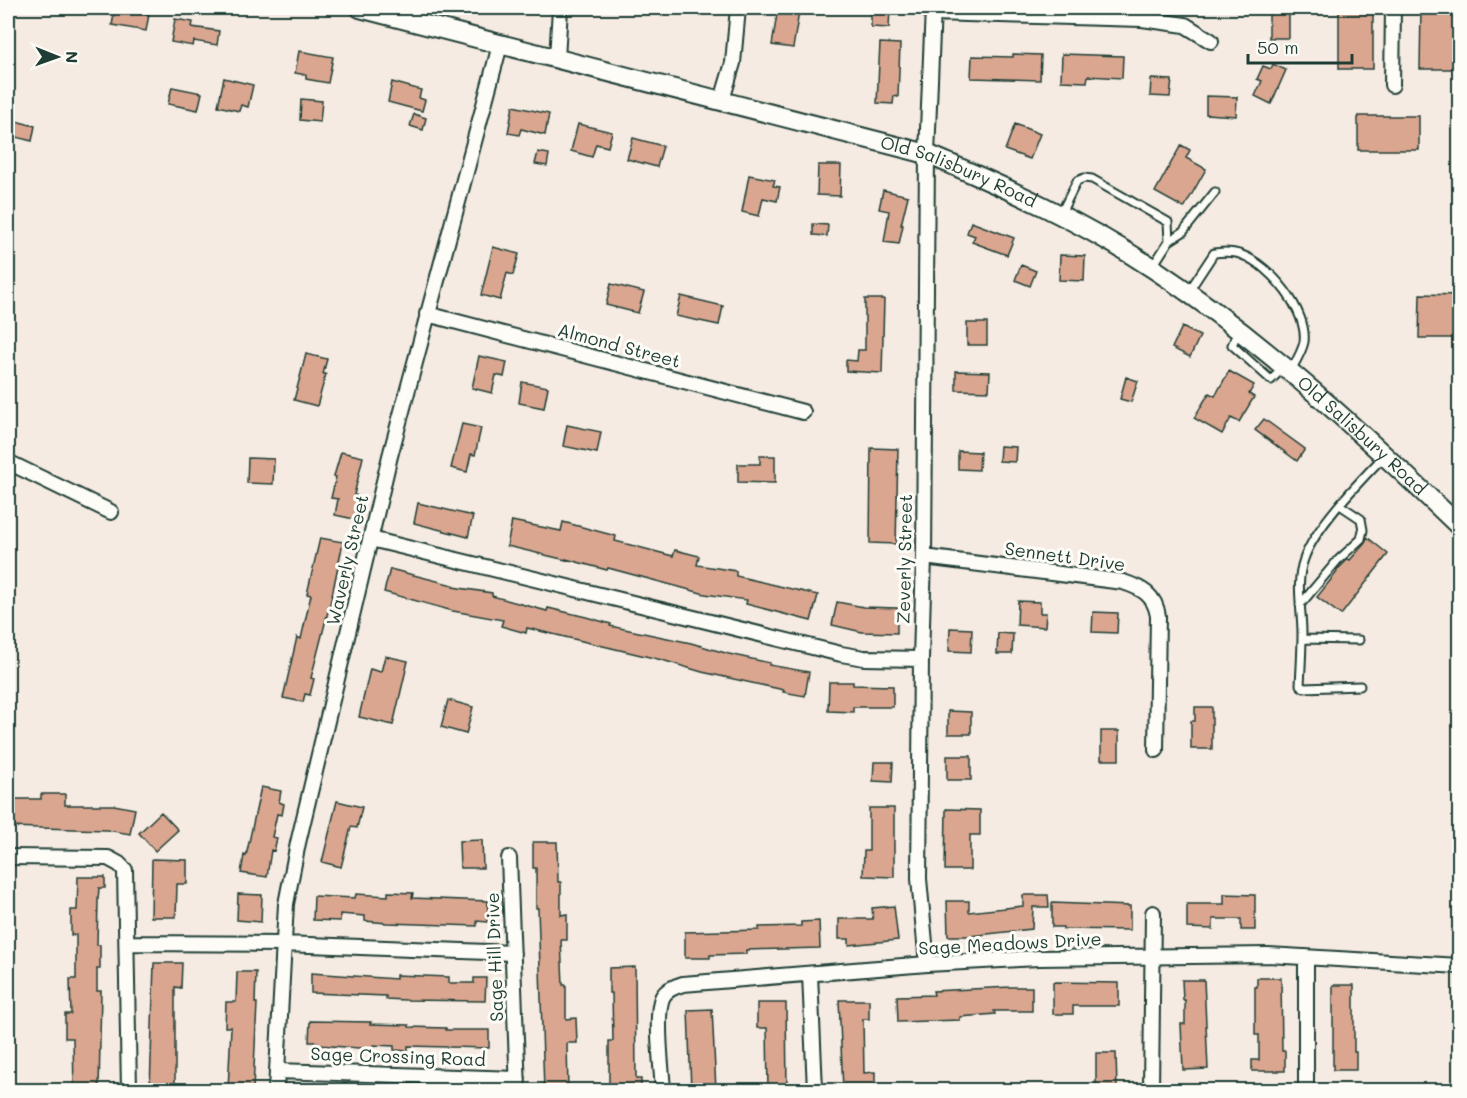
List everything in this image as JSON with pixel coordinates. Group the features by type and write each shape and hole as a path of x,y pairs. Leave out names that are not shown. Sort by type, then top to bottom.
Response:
{"main road":[{"name":"Old Salisbury Road","path":"360,8 927,154 985,178 1060,215 1152,268 1188,292 1287,369 1385,455 1460,527"}],"street":[{"path":"557,59 560,8"},
{"path":"722,100 733,63 738,8"},
{"path":"1392,85 1393,8"},
{"path":"933,10 1143,13 1185,25 1211,41"},
{"name":"Zeverly Street","path":"927,964 919,879 927,154 933,10"},
{"name":"Waverly Street","path":"276,1090 286,904 298,843 390,456 500,45"},
{"name":"Almond Street","path":"427,314 803,412"},
{"path":"8,462 111,512"},
{"path":"371,539 841,654 864,658 921,659"},
{"name":"Sennett Drive","path":"924,556 1123,582 1137,586 1148,593 1157,606 1158,616 1156,750"},
{"path":"8,856 108,858 125,870 129,1090"},
{"name":"Sage Hill Drive","path":"509,858 518,1085"},
{"path":"1151,1090 1152,913"},
{"path":"127,943 284,944 513,953"},
{"name":"Sage Meadows Drive","path":"663,1090 658,1007 664,994 683,984 927,964 1039,958 1268,955 1460,966"},
{"path":"1306,957 1306,1090"},
{"path":"810,974 814,1090"},
{"name":"Sage Crossing Road","path":"277,1071 518,1085"}],"lane":[{"path":"1060,215 1077,181 1084,178 1092,179 1168,222 1169,241"},
{"path":"1152,268 1169,241 1183,232 1215,192"},
{"path":"1188,292 1214,253 1241,254 1266,267 1286,292 1303,322 1304,342 1298,358 1287,369"},
{"path":"1360,686 1304,687 1300,685 1302,639 1299,592 1303,560 1318,532 1363,477 1385,455"},
{"path":"1300,604 1337,561 1361,539 1363,530 1361,519 1340,505"},
{"path":"1302,639 1359,640"}],"building":[{"path":"115,8 149,14 146,31 112,25"},
{"path":"778,8 799,12 793,48 772,45"},
{"path":"871,8 890,8 889,28 871,27"},
{"path":"1269,8 1289,8 1289,38 1269,38"},
{"path":"1339,8 1373,8 1373,69 1339,69"},
{"path":"1421,8 1455,8 1455,69 1420,69"},
{"path":"175,19 193,22 192,27 219,31 217,45 194,41 193,46 171,42"},
{"path":"880,43 900,44 898,97 894,96 893,104 877,103"},
{"path":"299,51 333,57 328,83 306,79 306,75 295,73"},
{"path":"1013,54 1041,55 1040,80 971,78 972,56 1013,57"},
{"path":"1062,54 1123,56 1122,78 1088,76 1087,82 1061,81"},
{"path":"1273,64 1286,70 1271,104 1255,96 1262,81 1257,79 1263,66 1271,69"},
{"path":"224,78 253,85 248,107 241,105 239,111 218,106"},
{"path":"1151,79 1172,80 1170,97 1150,96"},
{"path":"392,82 421,90 419,98 425,100 422,111 388,102"},
{"path":"172,87 202,93 198,110 168,104"},
{"path":"1206,96 1237,97 1236,116 1206,114"},
{"path":"301,99 322,101 320,122 300,120"},
{"path":"513,106 549,114 545,135 521,129 519,135 508,133"},
{"path":"414,114 426,118 423,130 410,126"},
{"path":"1358,116 1419,116 1419,150 1358,150"},
{"path":"8,119 35,126 32,141 8,135"},
{"path":"578,124 612,132 608,147 596,144 592,157 571,151"},
{"path":"1015,124 1040,134 1030,159 1005,150"},
{"path":"633,138 663,146 657,167 627,159"},
{"path":"1181,145 1190,150 1186,158 1206,169 1184,208 1155,192"},
{"path":"538,152 549,154 547,166 535,164"},
{"path":"818,165 841,165 840,196 817,195"},
{"path":"749,175 775,180 773,186 780,187 777,201 763,198 759,216 742,212"},
{"path":"883,190 908,196 899,244 884,242 889,211 879,209"},
{"path":"971,222 1014,238 1007,255 972,242 975,236 967,233"},
{"path":"813,224 828,225 827,236 813,235"},
{"path":"493,247 519,254 513,275 507,273 500,300 481,295"},
{"path":"1060,255 1085,256 1084,281 1059,280"},
{"path":"1021,265 1036,271 1030,286 1015,280"},
{"path":"611,284 644,292 638,313 606,305"},
{"path":"1420,294 1460,295 1460,338 1419,338"},
{"path":"681,296 723,306 719,325 676,316"},
{"path":"865,299 884,299 882,373 846,371 846,360 857,361 858,350 865,350"},
{"path":"967,323 987,323 987,345 967,345"},
{"path":"1182,327 1200,336 1190,357 1172,348"},
{"path":"306,354 327,359 323,374 326,374 317,406 294,400"},
{"path":"479,356 507,362 504,377 496,375 492,393 472,388"},
{"path":"956,371 990,372 989,391 956,390"},
{"path":"1229,371 1254,385 1249,394 1254,397 1239,422 1231,418 1222,434 1194,418 1209,393 1215,396"},
{"path":"1126,377 1138,381 1131,402 1120,399"},
{"path":"522,382 548,387 544,408 519,403"},
{"path":"1264,419 1305,449 1297,461 1255,430"},
{"path":"462,424 481,428 475,455 471,454 467,472 451,468"},
{"path":"567,425 601,432 597,453 563,446"},
{"path":"1000,446 1016,447 1015,462 999,461"},
{"path":"871,448 898,449 896,544 870,543"},
{"path":"958,451 980,452 979,470 958,469"},
{"path":"341,452 363,457 354,495 359,496 354,519 335,515 338,499 331,498"},
{"path":"760,456 775,456 775,483 738,482 738,464 760,464"},
{"path":"248,458 274,459 273,484 247,483"},
{"path":"418,503 473,516 468,537 414,523"},
{"path":"512,521 561,531 563,522 616,536 615,541 673,556 675,550 699,556 697,565 736,571 736,576 818,595 811,621 746,604 747,600 705,594 608,568 607,570 507,546"},
{"path":"1367,537 1388,554 1341,615 1317,597 1336,571 1348,559 1350,560 1365,543"},
{"path":"320,538 343,542 311,678 314,679 310,695 305,694 303,702 283,698 297,637 301,639 311,595 307,594"},
{"path":"390,569 453,585 453,587 492,593 492,596 547,611 548,608 611,624 610,626 770,663 769,665 809,672 805,696 527,628 526,633 501,626 503,620 453,611 384,592"},
{"path":"1018,601 1040,602 1040,613 1046,613 1045,627 1017,625"},
{"path":"837,602 864,607 897,608 897,633 862,632 832,625"},
{"path":"1093,612 1118,613 1117,633 1092,632"},
{"path":"950,628 972,629 971,652 949,651"},
{"path":"998,633 1013,634 1012,654 997,654"},
{"path":"385,656 408,661 393,725 359,717 370,669 381,672"},
{"path":"829,682 893,686 893,707 853,707 853,712 828,711"},
{"path":"448,700 473,707 466,734 441,727"},
{"path":"1195,707 1212,707 1212,749 1191,749 1191,721 1195,721"},
{"path":"948,711 971,712 971,734 948,734"},
{"path":"1101,731 1119,731 1119,760 1101,760"},
{"path":"947,756 971,756 971,780 947,780"},
{"path":"874,762 893,762 892,782 873,781"},
{"path":"261,787 281,791 279,802 284,804 282,815 277,814 272,837 277,838 274,851 271,850 267,877 241,873"},
{"path":"41,794 65,794 65,805 114,805 135,809 130,834 107,830 8,827 8,799 41,799"},
{"path":"337,801 362,807 357,828 351,827 341,867 322,862"},
{"path":"869,808 894,808 894,877 863,876 864,851 869,851"},
{"path":"946,809 980,810 980,835 970,835 970,870 945,870"},
{"path":"161,812 178,830 155,851 139,833"},
{"path":"482,840 483,868 460,868 459,841"},
{"path":"533,842 557,842 558,882 561,882 561,915 567,914 567,940 561,940 563,985 566,985 566,1019 576,1018 577,1043 567,1043 568,1090 544,1090 538,908 536,908 536,868 533,868"},
{"path":"152,859 187,860 187,884 177,884 176,917 151,917"},
{"path":"78,877 105,877 105,888 99,888 98,900 97,945 100,945 100,969 97,969 97,991 101,991 99,1090 74,1090 73,1038 65,1038 65,1014 71,1014 70,979 76,979 76,935 71,935 71,910 77,910"},
{"path":"388,892 413,893 412,898 488,901 487,922 477,921 477,926 387,923 365,921 365,916 340,914 340,921 313,920 314,896 355,898 356,894 388,896"},
{"path":"238,894 262,895 261,922 237,920"},
{"path":"1224,894 1255,895 1255,930 1241,930 1241,919 1213,919 1213,929 1187,928 1187,904 1224,904"},
{"path":"1023,895 1048,895 1049,907 1033,907 1032,929 970,936 948,936 947,901 969,901 969,912 1023,906"},
{"path":"1052,903 1130,906 1130,930 1052,927"},
{"path":"894,906 898,940 849,945 849,939 839,939 839,919 873,919 872,908"},
{"path":"819,921 820,948 746,950 746,954 685,958 685,932 759,930 759,927 801,926 801,922"},
{"path":"154,963 182,963 181,988 175,987 175,1090 150,1090"},
{"path":"635,967 636,1079 641,1079 641,1090 609,1090 609,1041 613,1041 609,968"},
{"path":"237,972 256,972 253,1090 228,1090 231,1027 225,1027 226,1002 236,1002"},
{"path":"311,973 396,979 396,975 449,977 449,983 474,983 474,978 486,978 485,1001 405,1000 386,999 386,996 311,993"},
{"path":"1257,978 1281,978 1282,1051 1285,1051 1285,1071 1252,1071 1252,1060 1259,1060 1259,1035 1255,1035"},
{"path":"1182,980 1204,980 1208,1069 1183,1070 1181,1024 1185,1024 1185,1000 1183,1000"},
{"path":"1053,982 1119,983 1119,1006 1073,1006 1073,1014 1053,1014"},
{"path":"1333,985 1354,985 1356,1070 1333,1070"},
{"path":"1032,987 1032,1011 994,1011 995,1014 960,1017 960,1020 898,1022 897,996 934,995 933,991"},
{"path":"839,1000 869,1000 869,1019 863,1019 864,1073 875,1072 875,1090 843,1090"},
{"path":"757,1003 786,1003 787,1090 768,1090 767,1028 757,1028"},
{"path":"712,1009 716,1090 691,1090 688,1010"},
{"path":"310,1021 371,1022 370,1024 409,1025 409,1027 446,1028 446,1030 489,1030 489,1048 408,1046 408,1051 394,1050 394,1046 373,1045 373,1049 318,1045 318,1042 309,1042"},
{"path":"1096,1053 1116,1053 1117,1090 1096,1090"}]}
